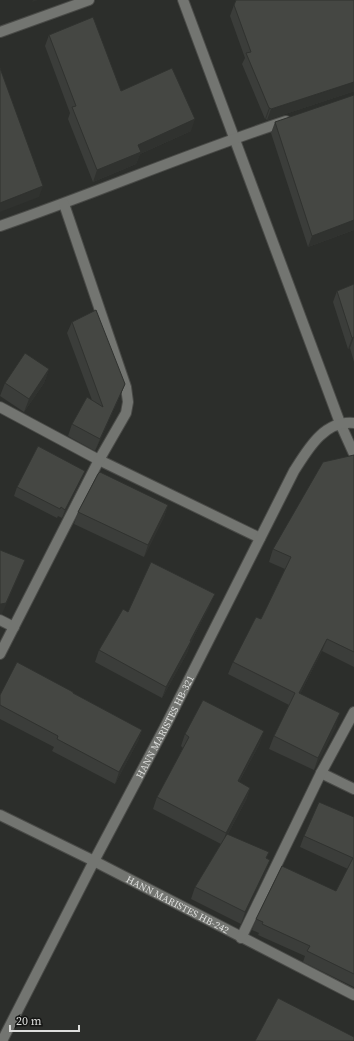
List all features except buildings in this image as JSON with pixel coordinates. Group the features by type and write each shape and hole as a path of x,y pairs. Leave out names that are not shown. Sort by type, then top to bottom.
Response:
{"street":[{"path":"0,32 89,0"},
{"path":"183,0 340,423 354,454"},
{"path":"0,226 64,204 234,138 294,118"},
{"path":"0,654 99,460 126,413 128,402 126,387 64,204"},
{"path":"0,407 99,460 260,538"},
{"path":"340,423 354,423"},
{"name":"HANN MARISTES HB-321","path":"2,1041 94,861 166,725 294,471 311,444 325,431 340,423"},
{"path":"0,620 14,627"},
{"path":"241,938 321,773 354,712"},
{"path":"321,773 354,789"},
{"name":"HANN MARISTES HB-242","path":"0,815 94,861 354,995"}]}
